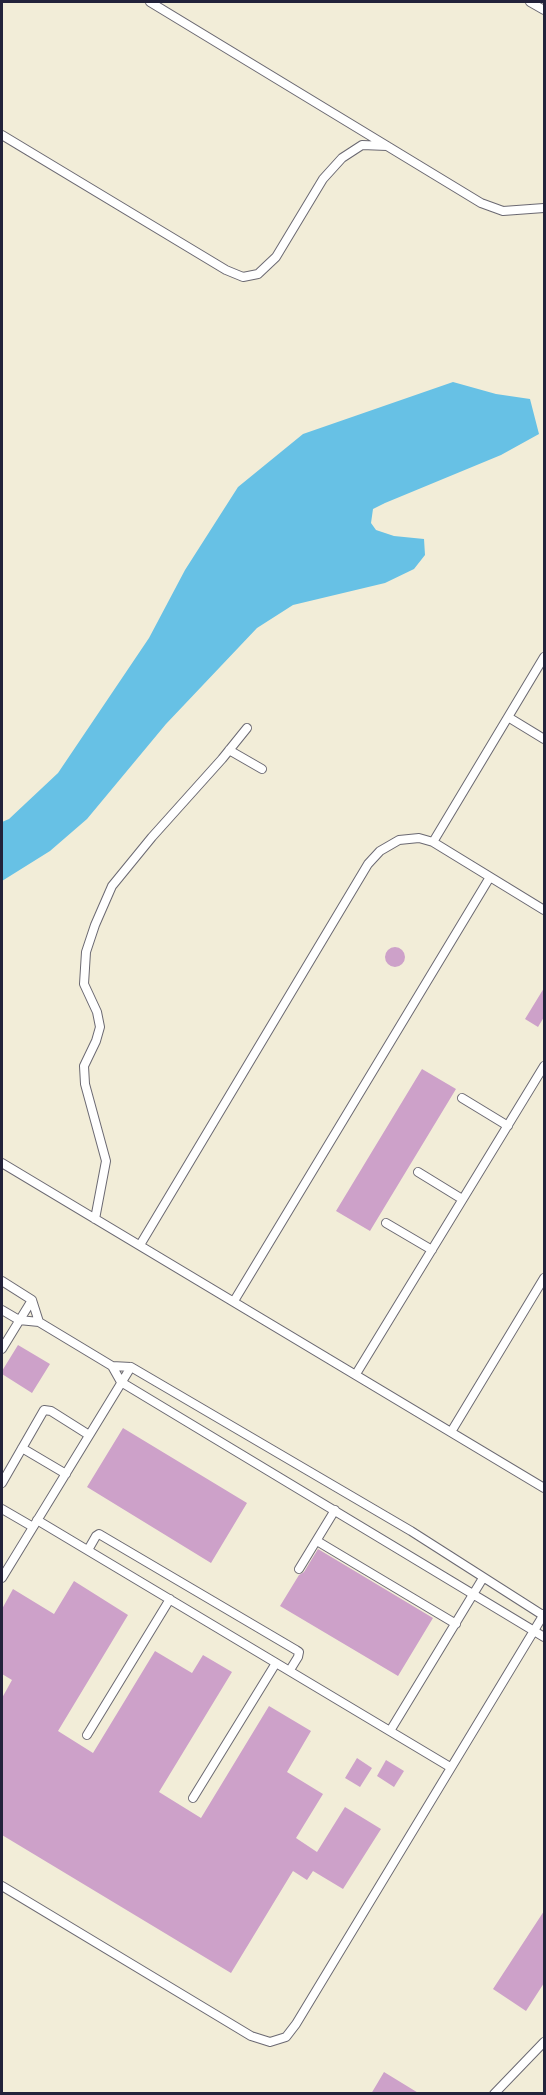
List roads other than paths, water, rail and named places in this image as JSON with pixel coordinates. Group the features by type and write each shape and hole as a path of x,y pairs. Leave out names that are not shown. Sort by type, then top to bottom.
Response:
{"lane":[{"path":"150,2 482,203 503,211 544,208"},
{"path":"531,2 544,10"},
{"path":"2,135 226,270 243,277 258,274 276,257 323,179 342,158 362,145 387,146"},
{"path":"433,842 544,657"},
{"path":"508,717 544,739"},
{"path":"95,1219 106,1161 85,1084 84,1066 100,1027 97,1012 84,984 86,952 112,886 247,728"},
{"path":"229,750 262,769"},
{"path":"140,1245 368,864 380,851 399,840 419,838 433,842 544,910"},
{"path":"234,1301 490,877"},
{"path":"356,1374 544,1066"},
{"path":"462,1098 508,1126"},
{"path":"2,1163 544,1488"},
{"path":"418,1172 462,1199"},
{"path":"386,1223 432,1250"},
{"path":"451,1432 544,1278"},
{"path":"2,1281 32,1300 39,1322"},
{"path":"2,1349 32,1300"},
{"path":"2,1310 19,1320 39,1322 112,1366 131,1367 411,1532 544,1615 286,2037 270,2042 251,2036 2,1886"},
{"path":"112,1366 121,1382 544,1637"},
{"path":"2,1578 131,1367"},
{"path":"2,1483 44,1410 89,1435"},
{"path":"22,1448 66,1474"},
{"path":"2,1509 88,1550 450,1767"},
{"path":"299,1569 335,1510"},
{"path":"88,1550 99,1534 296,1650 298,1657 290,1670"},
{"path":"316,1541 456,1624"},
{"path":"390,1731 483,1578"},
{"path":"87,1735 170,1599"},
{"path":"193,1798 276,1663"},
{"path":"494,2094 544,2042"}],"water":[{"path":"453,382 496,394 530,399 539,434 501,455 373,509 371,523 376,530 394,536 424,539 425,555 414,569 385,583 293,605 257,628 166,724 87,819 50,851 2,881 2,822 9,819 58,773 149,638 185,570 238,487 303,434"}]}
